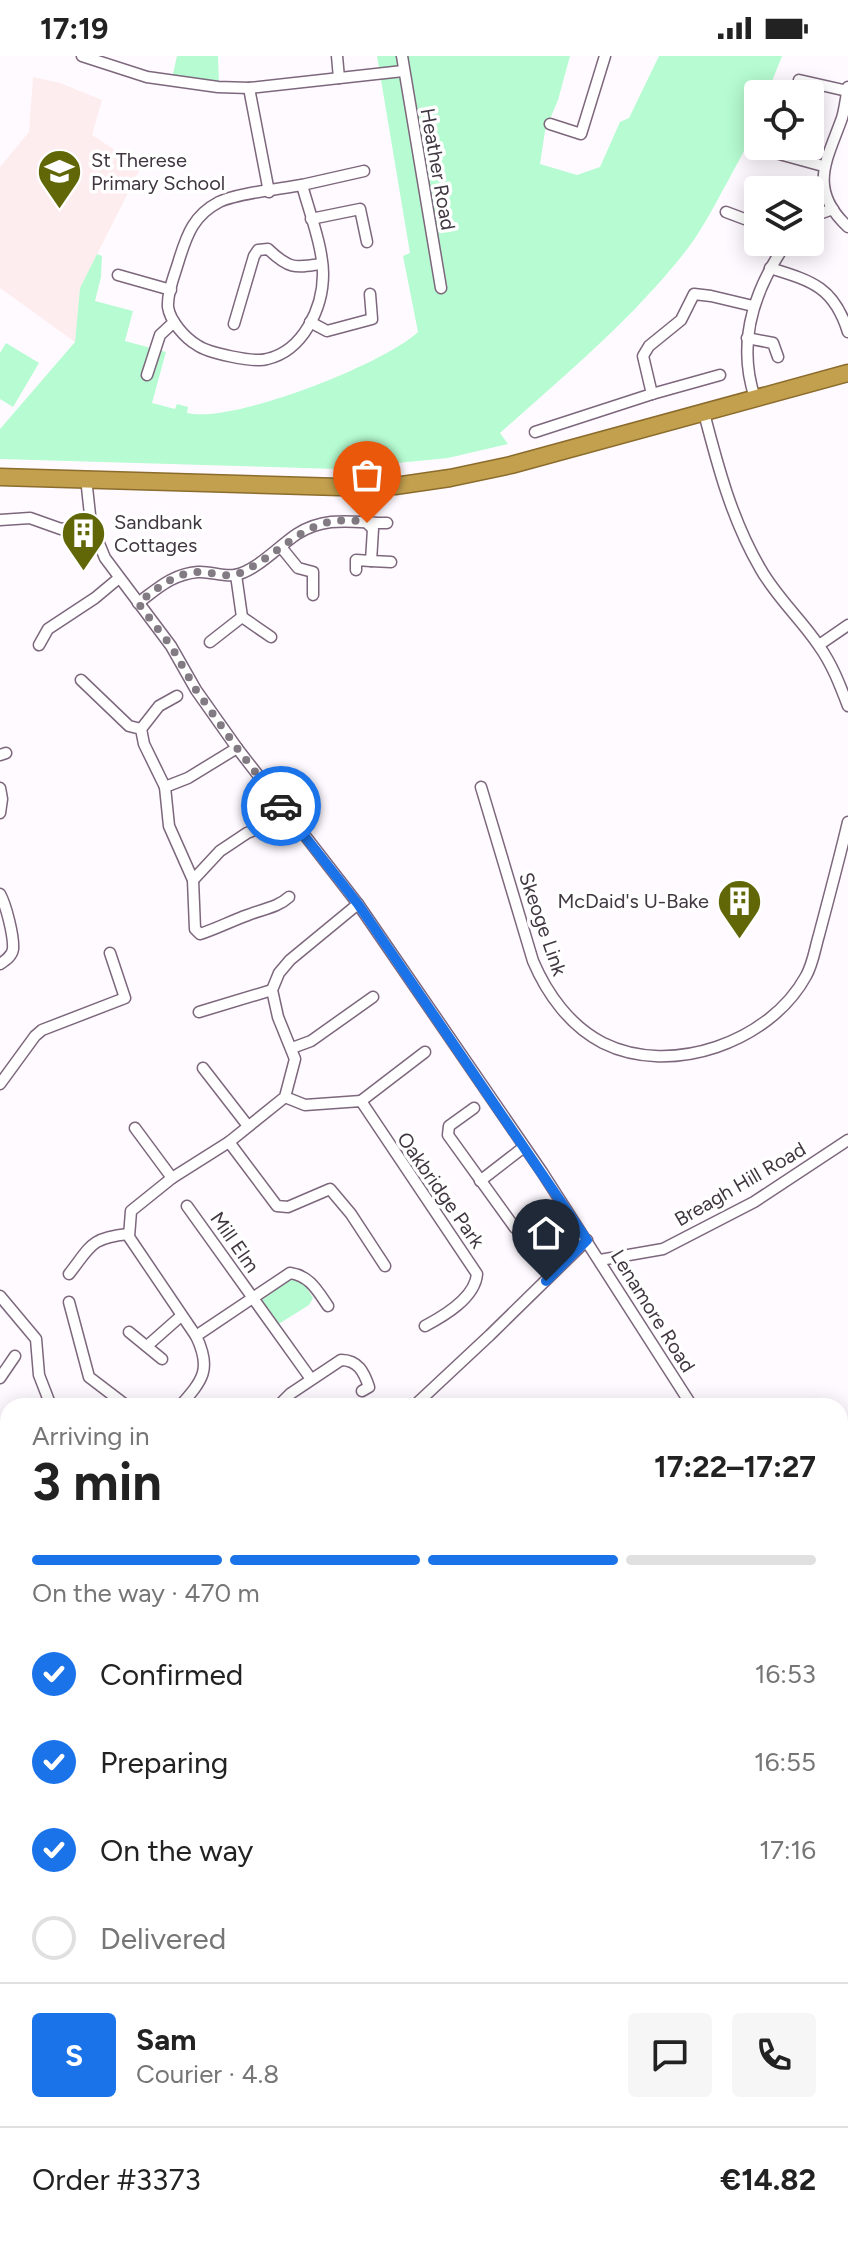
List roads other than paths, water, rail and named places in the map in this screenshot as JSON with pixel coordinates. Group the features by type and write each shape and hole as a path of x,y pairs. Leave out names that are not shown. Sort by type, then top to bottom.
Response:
{"highway":[{"path":"0,477 395,486 511,465 848,373"}],"street":[{"path":"82,56 166,81 218,87 249,88 403,71"},
{"path":"337,56 339,78"},
{"name":"Heather Road","path":"402,56 441,288"},
{"path":"550,124 581,134 605,56"},
{"path":"824,85 848,89 845,115 823,166 823,185 833,209 848,227"},
{"path":"249,88 269,192"},
{"path":"801,160 823,166"},
{"path":"302,185 321,264 320,299 305,332 287,352 265,360 236,357 198,347 174,322 168,308 190,228 206,209 223,200 364,171"},
{"path":"311,219 360,209 367,242"},
{"path":"824,212 833,209"},
{"path":"726,212 744,219"},
{"path":"234,324 258,250 268,249 290,267 321,264"},
{"path":"755,398 747,368 747,338 753,306 778,256"},
{"path":"770,268 806,279 832,296 843,314 848,332"},
{"path":"118,275 171,290"},
{"path":"310,322 327,331 372,319 370,294"},
{"path":"652,394 643,356 649,346 681,320 694,294 753,306"},
{"path":"147,375 160,335 174,322"},
{"path":"747,338 773,343 778,357"},
{"path":"535,432 720,375"},
{"path":"704,413 727,496 755,559 819,645 836,675 848,706"},
{"name":"Lenamore Road","path":"86,478 91,524 105,558 171,646 196,690 237,748 358,904 587,1240 687,1398"},
{"path":"0,520 30,518 61,529 91,524"},
{"path":"138,603 163,582 181,576 197,572 236,575 317,525 352,519 387,523"},
{"path":"367,523 373,529 371,561"},
{"path":"281,547 298,568 313,572 313,595"},
{"path":"356,570 356,560 391,562"},
{"path":"236,575 242,617 271,637"},
{"path":"39,645 48,629 119,578"},
{"path":"210,642 242,617"},
{"path":"819,645 848,625"},
{"path":"81,680 129,726 141,729"},
{"path":"177,696 159,706 141,729 144,744 165,787 169,826 193,880 195,929 200,934 281,904 289,897"},
{"path":"165,787 188,778 237,748"},
{"name":"Skeoge Link","path":"481,787 542,983 577,1024 602,1042 635,1055 668,1056 714,1047 750,1033 777,1012 808,974 848,822"},
{"path":"0,788 0,813"},
{"path":"193,880 220,851 247,833 270,824"},
{"path":"835,878 848,881"},
{"path":"0,894 5,904 13,949 10,957 0,964"},
{"path":"186,1398 204,1373 204,1353 196,1336 128,1234 131,1211 172,1178 229,1142 285,1097 295,1059 278,1017 272,990 279,973 290,960 358,904"},
{"path":"0,1084 42,1030 125,998 110,953"},
{"path":"199,1012 272,990"},
{"path":"292,1048 311,1041 373,997"},
{"path":"285,1097 305,1105 361,1101 425,1052"},
{"path":"203,1068 248,1126"},
{"name":"Oakbridge Park","path":"361,1101 477,1274 474,1287 441,1317 425,1326"},
{"path":"474,1108 449,1126 448,1135 515,1228 525,1227 545,1216"},
{"path":"135,1128 172,1178"},
{"name":"Breagh Hill Road","path":"600,1260 663,1249 754,1202 848,1140"},
{"path":"229,1142 277,1206 288,1207 330,1189 351,1214 385,1266"},
{"path":"480,1181 524,1147"},
{"name":"Mill Elm","path":"187,1206 311,1379"},
{"path":"69,1274 95,1241 104,1236 128,1234"},
{"path":"423,1398 587,1240"},
{"name":"Mill Elm","path":"196,1336 290,1273 302,1275 313,1284 328,1306"},
{"path":"0,1296 36,1339 39,1375 48,1398"},
{"path":"69,1302 89,1377 117,1398"},
{"path":"147,1346 181,1316"},
{"path":"129,1332 162,1359"},
{"path":"0,1378 15,1356"},
{"path":"285,1398 341,1360 350,1360 358,1365 369,1387 362,1391"}],"place":[{"name":"St Therese Primary School","path":"60,211"},
{"name":"Sandbank Cottages","path":"83,573"},
{"name":"McDaid's U-Bake","path":"740,940"}]}
